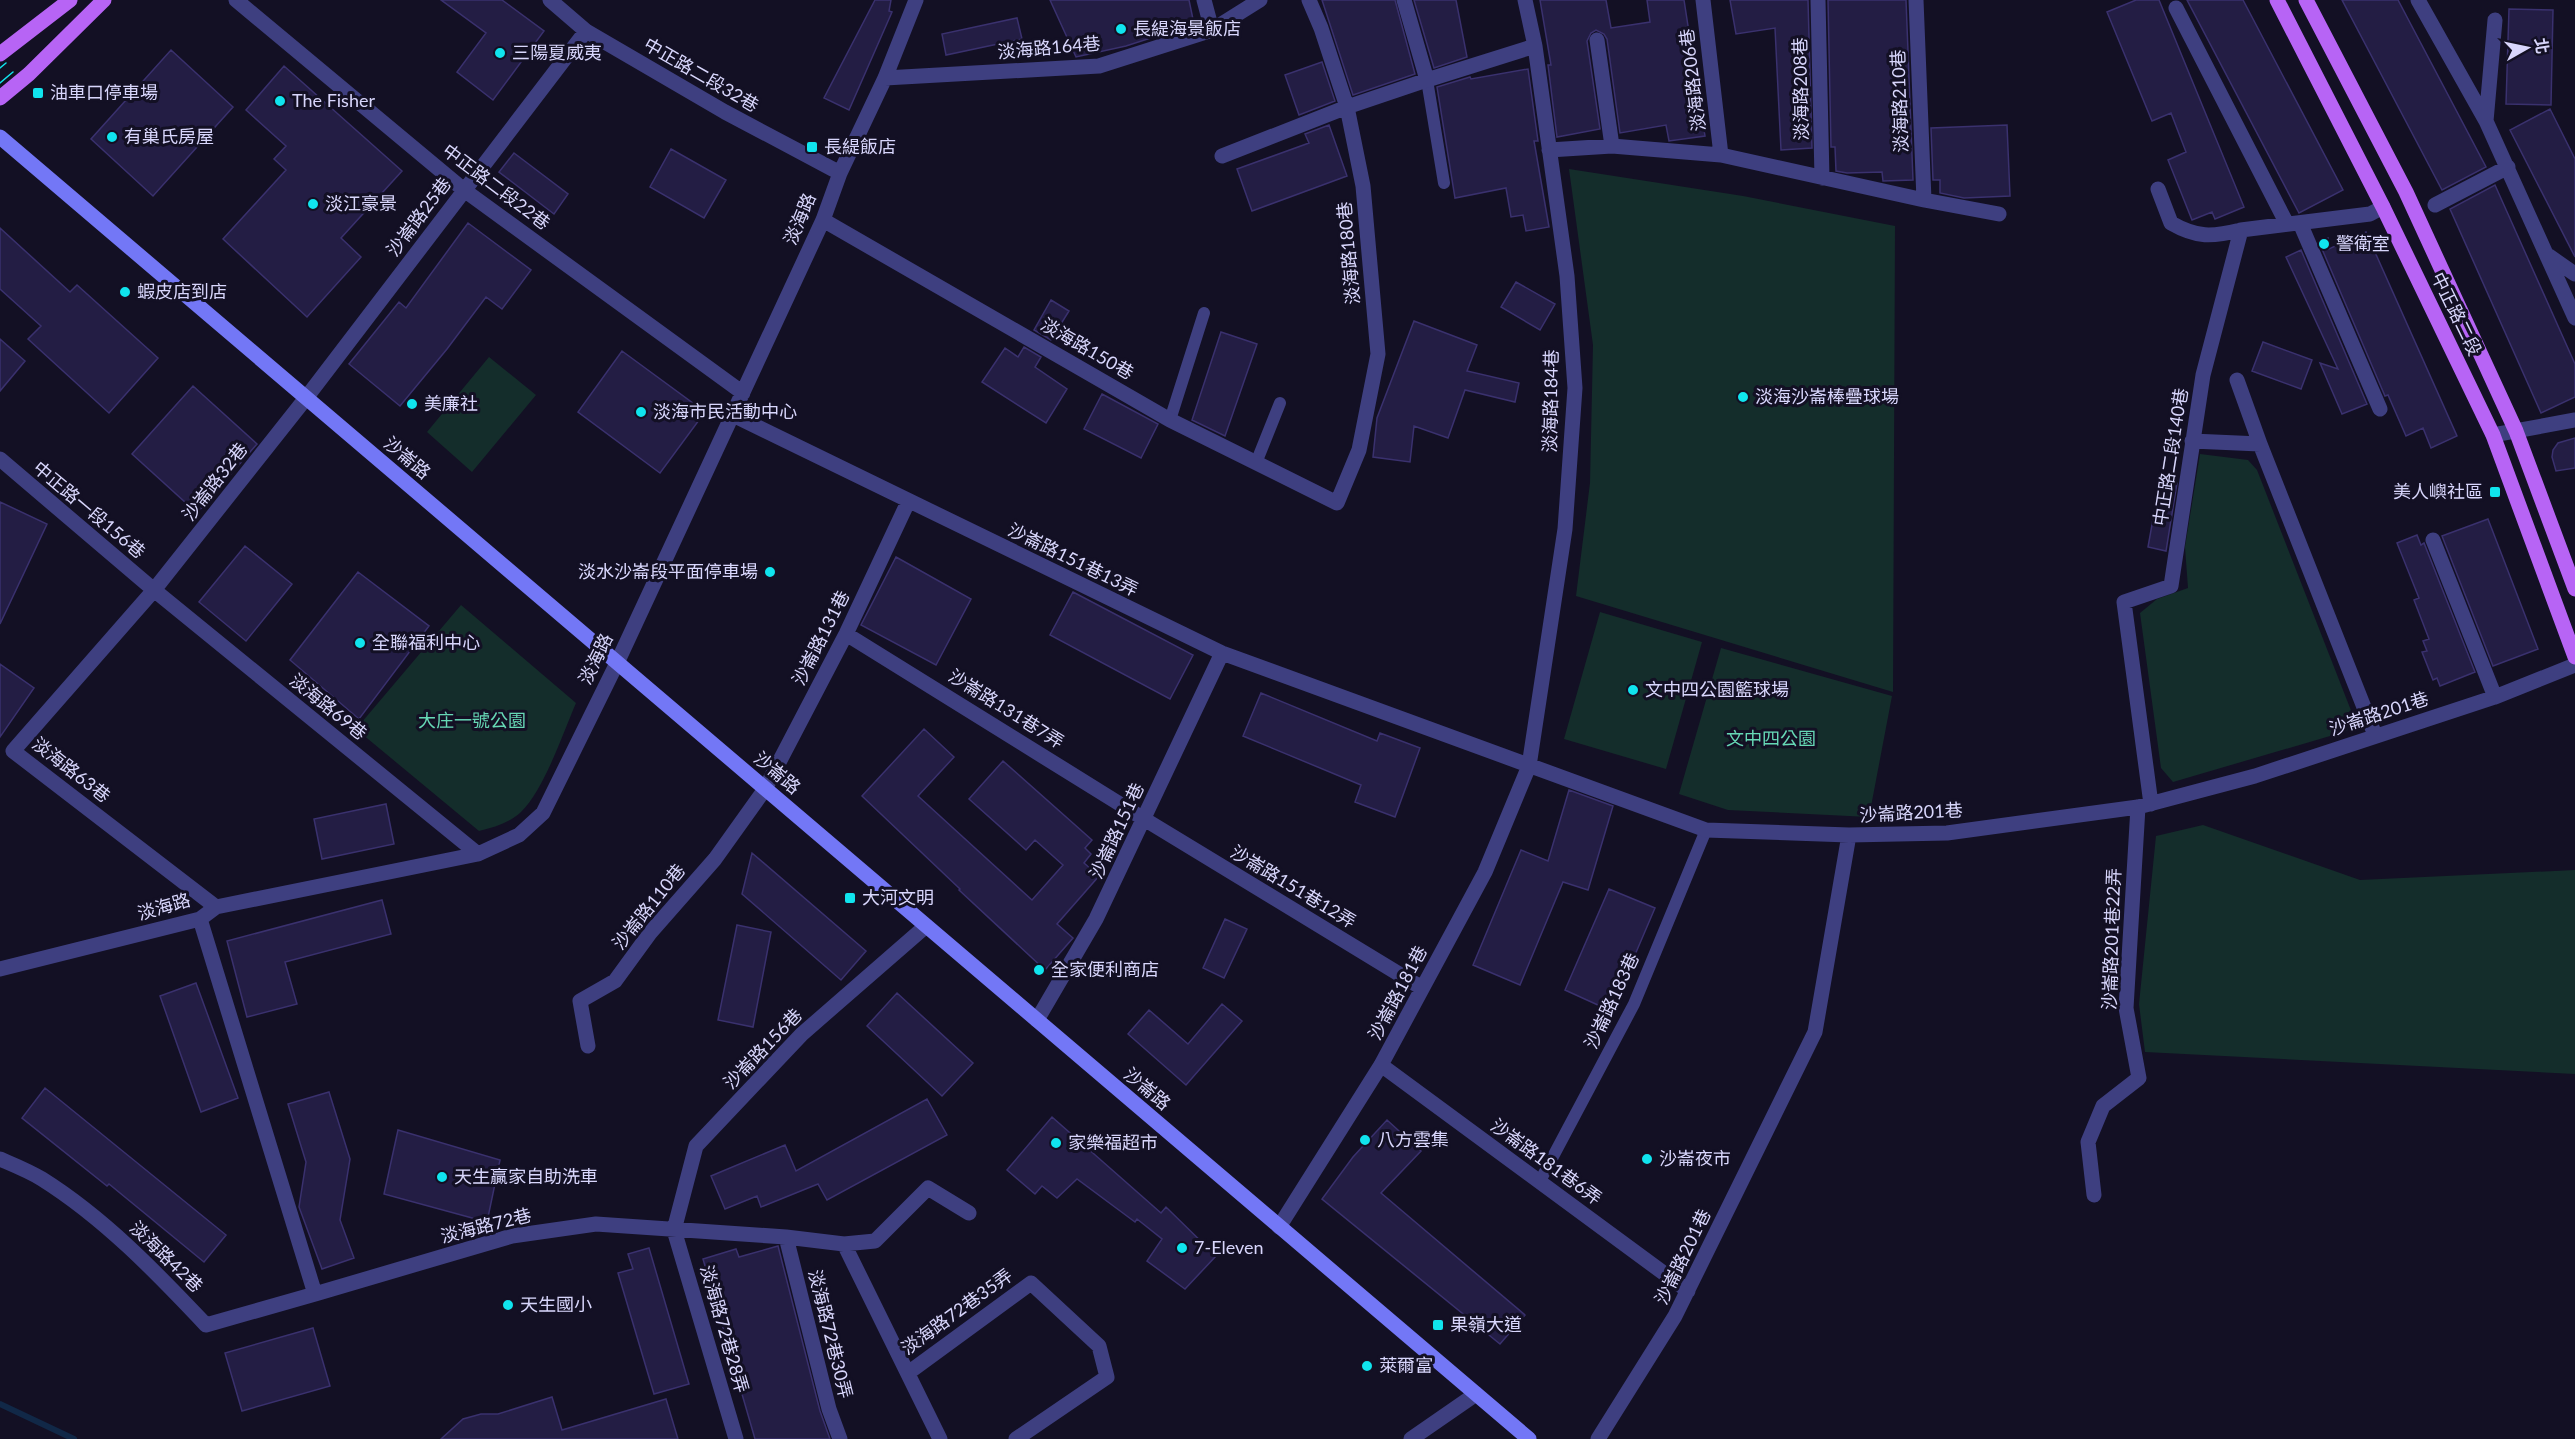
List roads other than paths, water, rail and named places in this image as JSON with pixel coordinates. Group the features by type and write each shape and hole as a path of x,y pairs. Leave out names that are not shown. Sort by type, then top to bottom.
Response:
{"main road":[{"path":"0,54 70,0"},
{"path":"0,98 29,74 104,0"},
{"name":"中正路二段","path":"2277,0 2383,207 2493,435 2575,657"},
{"name":"中正路二段","path":"2306,0 2406,192 2516,431 2575,589"}],"street":[{"name":"中正路二段22巷","path":"236,0 464,190 743,393"},
{"name":"中正路二段32巷","path":"550,0 586,31 725,112 840,173"},
{"name":"淡海路","path":"0,969 200,920 216,907 478,854 519,835 543,813 617,663 823,220 840,173 885,78 916,0"},
{"path":"1204,0 1212,30 1260,0"},
{"name":"淡海路180巷","path":"1309,0 1321,28 1347,107 1363,186 1378,354 1359,450 1337,503"},
{"path":"1404,0 1427,80"},
{"name":"淡海路184巷","path":"1525,0 1535,46 1567,276 1575,388 1565,529 1529,766"},
{"name":"淡海路206巷","path":"1703,0 1721,155"},
{"name":"淡海路208巷","path":"1818,0 1822,178"},
{"name":"淡海路210巷","path":"1916,0 1924,200"},
{"path":"2418,0 2486,121 2575,318"},
{"path":"2176,8 2293,224 2380,409"},
{"path":"2486,121 2495,20"},
{"name":"淡海路164巷","path":"885,78 1099,66 1212,30"},
{"name":"沙崙路25巷","path":"306,398 586,31"},
{"path":"1597,40 1612,146"},
{"path":"1222,156 1347,107 1535,46"},
{"name":"沙崙路","path":"0,137 1529,1439"},
{"path":"1549,150 1612,146 1721,155 1924,200 1999,214"},
{"path":"2435,205 2508,167"},
{"path":"2158,189 2171,223 2190,234 2223,234 2370,214 2383,207"},
{"name":"淡海路150巷","path":"823,220 1170,420 1337,503"},
{"name":"中正路二段140巷","path":"2144,805 2124,602 2171,586 2203,375 2241,230"},
{"path":"2548,256 2575,274"},
{"path":"2237,380 2375,735"},
{"name":"沙崙路32巷","path":"154,590 306,398"},
{"name":"沙崙路151巷13弄","path":"733,415 1222,653"},
{"path":"2493,435 2575,420"},
{"path":"2192,441 2260,444"},
{"name":"中正路一段156巷","path":"0,459 154,590"},
{"name":"沙崙路131巷","path":"765,789 846,634 908,502"},
{"path":"2433,540 2495,697"},
{"name":"淡海路63巷","path":"154,590 14,751 216,907"},
{"name":"淡海路69巷","path":"154,590 478,854"},
{"name":"沙崙路131巷7弄","path":"846,634 1144,819"},
{"path":"1222,653 1706,830 1849,835"},
{"name":"沙崙路151巷","path":"1037,1020 1096,920 1222,653"},
{"name":"沙崙路201巷","path":"1598,1439 1675,1316 1815,1032 1849,835 1947,833 2144,805 2255,776 2495,697 2575,665"},
{"path":"0,741 14,751"},
{"name":"沙崙路181巷","path":"1279,1227 1381,1065 1485,872 1529,766"},
{"name":"沙崙路110巷","path":"588,1046 580,1001 615,981 650,933 715,859 765,789"},
{"name":"沙崙路201巷22弄","path":"2094,1195 2088,1142 2103,1106 2139,1078 2126,1008 2144,805"},
{"name":"沙崙路151巷12弄","path":"1144,819 1422,988"},
{"path":"200,920 315,1294"},
{"name":"沙崙路156巷","path":"674,1230 696,1146 802,1034 926,926"},
{"name":"沙崙路181巷6弄","path":"1381,1065 1688,1291"},
{"name":"淡海路42巷","path":"0,1159 40,1178 95,1217 135,1252 206,1325 315,1294"},
{"name":"淡海路72巷","path":"315,1294 512,1236 596,1224 786,1237 844,1244 875,1241 928,1188 969,1214"},
{"name":"淡海路72巷28弄","path":"674,1230 736,1439"},
{"name":"淡海路72巷30弄","path":"786,1237 829,1409 840,1439"},
{"path":"844,1244 940,1439"},
{"name":"淡海路72巷35弄","path":"908,1374 1030,1283 1099,1346 1107,1377 1016,1439"},
{"path":"1411,1439 1476,1395"}],"lane":[{"path":"1427,80 1444,183"},
{"path":"1170,420 1204,313"},
{"path":"1256,463 1280,403"},
{"name":"沙崙路183巷","path":"1540,1181 1634,1004 1706,830"}],"waterway":[{"path":"0,1404 74,1439"}],"tram line":[{"path":"0,68 6,63"},
{"path":"0,83 13,72"}],"place":[{"name":"長緹海景飯店","path":"1121,29"},
{"name":"三陽夏威夷","path":"500,53"},
{"name":"油車口停車場","path":"38,93"},
{"name":"The Fisher","path":"280,101"},
{"name":"有巢氏房屋","path":"112,137"},
{"name":"長緹飯店","path":"812,147"},
{"name":"淡江豪景","path":"313,204"},
{"name":"警衛室","path":"2324,244"},
{"name":"蝦皮店到店","path":"125,292"},
{"name":"淡海沙崙棒疊球場","path":"1743,397"},
{"name":"美廉社","path":"412,404"},
{"name":"淡海市民活動中心","path":"641,412"},
{"name":"美人嶼社區","path":"2495,492"},
{"name":"淡水沙崙段平面停車場","path":"770,572"},
{"name":"全聯福利中心","path":"360,643"},
{"name":"文中四公園籃球場","path":"1633,690"},
{"name":"大河文明","path":"850,898"},
{"name":"全家便利商店","path":"1039,970"},
{"name":"八方雲集","path":"1365,1140"},
{"name":"家樂福超市","path":"1056,1143"},
{"name":"沙崙夜市","path":"1647,1159"},
{"name":"天生贏家自助洗車","path":"442,1177"},
{"name":"7-Eleven","path":"1182,1248"},
{"name":"天生國小","path":"508,1305"},
{"name":"果嶺大道","path":"1438,1325"},
{"name":"萊爾富","path":"1367,1366"}],"park label":[{"name":"大庄一號公園","path":"472,721"},
{"name":"文中四公園","path":"1771,739"}]}
